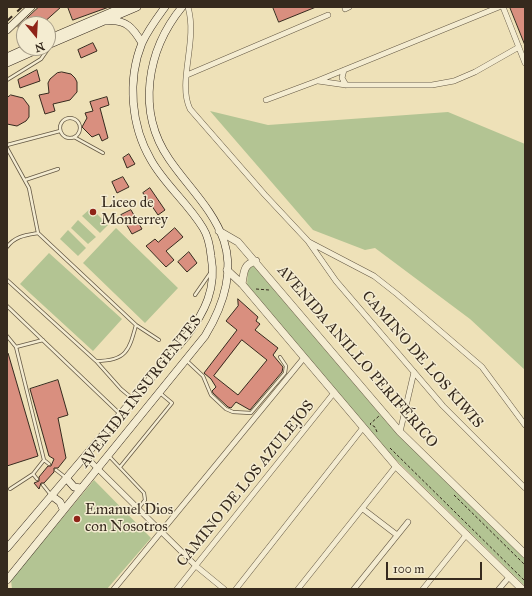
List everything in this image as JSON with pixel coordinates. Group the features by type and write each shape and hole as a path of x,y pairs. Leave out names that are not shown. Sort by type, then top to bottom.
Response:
{"main road":[{"path":"7,30 31,7"},
{"path":"56,39 123,7"},
{"path":"56,40 137,7"},
{"name":"AVENIDA INSURGENTES","path":"7,548 67,479 120,414 134,400 200,318 208,302 213,269 209,243 203,228 151,160 140,135 134,109 134,86 142,43 165,7"},
{"name":"AVENIDA INSURGENTES","path":"7,580 205,336 221,306 227,285 227,270 226,251 219,231 210,212 168,157 156,137 151,114 149,88 154,57 163,33 182,7"},
{"path":"101,21 115,20 128,24 142,43"},
{"path":"7,63 23,56"},
{"name":"AVENIDA ANILLO PERIFÉRICO","path":"219,231 234,238 256,261 400,432 525,554"},
{"path":"242,284 245,268 249,264 256,261"},
{"path":"227,270 242,284 362,429 396,466 522,589"},
{"path":"67,479 74,487 81,488"},
{"path":"52,496 60,502 63,510"}],"street":[{"name":"CAMINO DE LOS KIWIS","path":"188,7 191,17 192,34 185,92 190,109 265,195 308,241 336,281 414,372 475,439 525,488"},
{"path":"266,100 317,81 499,7"},
{"path":"502,7 525,63"},
{"path":"187,75 328,15"},
{"path":"317,81 346,85 432,85 446,83 475,72 519,47"},
{"path":"344,70 342,78 346,85"},
{"name":"CAMINO DE LOS KIWIS","path":"308,241 367,272 392,290 482,367 523,423"},
{"path":"114,589 304,359"},
{"path":"400,432 414,372"},
{"name":"CAMINO DE LOS AZULEJOS","path":"177,589 333,394"},
{"path":"236,589 362,429"},
{"path":"85,456 196,566 224,589"},
{"path":"298,589 396,466"},
{"path":"363,509 397,535"},
{"path":"354,589 408,522"},
{"path":"423,589 467,534"},
{"path":"499,589 510,576"}],"lane":[{"path":"7,80 41,59 43,56"},
{"path":"74,137 80,129 78,123 74,118 64,120 60,125 60,131 64,136 74,137 103,153"},
{"path":"60,131 7,147 13,162 25,180 32,197 38,233 136,325 160,340"},
{"path":"25,180 58,169"},
{"path":"7,247 13,240 20,236 38,233"},
{"path":"196,295 213,269"},
{"path":"7,280 96,361 121,389 134,400"},
{"path":"7,306 120,414"},
{"path":"96,361 111,360 123,355 132,343 136,325"},
{"path":"7,336 16,347 44,460 49,464"},
{"path":"16,347 43,340"},
{"path":"185,359 203,376 211,394 226,409 233,412 251,413 285,372 286,366 280,357"},
{"path":"120,467 172,403 160,393"},
{"path":"108,455 146,496 145,500 138,509"},
{"path":"10,489 33,474 44,460"},
{"path":"56,470 67,479"},
{"path":"33,474 37,479"},
{"path":"43,485 52,496"}],"path":[{"path":"379,436 374,427 370,424 384,412"},
{"path":"389,447 525,581"}],"green space":[{"path":"210,111 268,125 448,112 525,144 525,370 470,319 375,248 365,250 313,230"},
{"path":"91,208 108,225 100,233 82,216"},
{"path":"78,220 96,237 88,244 71,228"},
{"path":"116,228 178,288 145,323 83,263"},
{"path":"68,230 86,248 78,256 60,239"},
{"path":"49,253 122,319 93,351 20,284"},
{"path":"252,264 391,427 525,559 525,586 386,450 247,285 248,267"},
{"path":"94,480 151,538 107,589 12,589 11,580"}],"building":[{"path":"39,7 61,7 51,16 30,16"},
{"path":"68,7 109,7 73,20"},
{"path":"273,7 316,7 279,22"},
{"path":"510,7 525,7 525,45"},
{"path":"93,43 97,51 81,58 78,50"},
{"path":"37,70 40,81 20,88 18,80"},
{"path":"62,72 71,74 75,78 77,82 77,92 70,100 53,104 55,111 45,114 39,95 49,93 48,83 50,79 57,73"},
{"path":"11,95 23,98 29,106 29,117 26,121 17,126 7,124 7,98"},
{"path":"107,97 109,105 100,108 108,138 102,141 99,134 92,137 82,127 87,118 85,113 93,111 90,102"},
{"path":"129,154 135,164 127,168 123,158"},
{"path":"123,177 129,187 117,193 112,182"},
{"path":"150,188 165,210 158,215 143,193"},
{"path":"131,210 142,229 132,234 121,215"},
{"path":"175,228 183,237 166,251 174,260 166,267 146,246 155,239 158,242"},
{"path":"189,252 197,263 187,272 178,262"},
{"path":"238,299 258,317 256,321 260,324 255,330 278,348 273,355 283,367 282,372 250,410 236,402 231,408 228,407 213,393 212,391 216,387 211,379 204,373 237,330 226,321 238,306","holes":["242,340 267,360 238,395 214,376"]},
{"path":"7,353 38,456 7,466"},
{"path":"58,380 68,415 58,418 66,458 58,468 54,468 54,472 44,483 41,483 39,489 34,483 39,481 39,477 48,466 51,466 54,459 49,456 30,389"}],"railway":[{"path":"7,21 22,7"}],"place":[{"name":"Liceo de Monterrey","path":"93,212"},
{"name":"Emanuel Dios con Nosotros","path":"77,519"}]}
